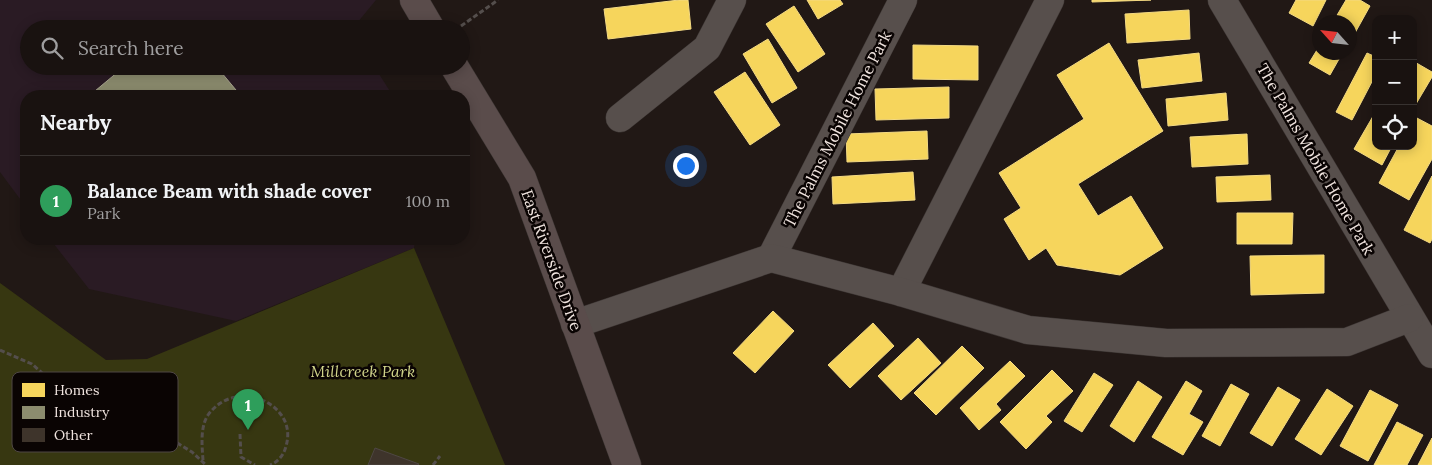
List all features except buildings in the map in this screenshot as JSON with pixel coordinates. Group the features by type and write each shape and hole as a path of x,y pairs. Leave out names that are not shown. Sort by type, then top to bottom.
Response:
{"main road":[{"path":"416,1 426,20"},
{"name":"East Riverside Drive","path":"459,75 469,90"},
{"name":"East Riverside Drive","path":"470,92 522,178 627,465"}],"street":[{"path":"620,118 707,48 732,0"},
{"name":"The Palms Mobile Home Park","path":"771,258 903,0"},
{"path":"901,292 1050,0"},
{"name":"The Palms Mobile Home Park","path":"1222,0 1432,354"},
{"path":"575,324 771,258 901,292 1028,330 1166,343 1347,342 1409,318"}],"path":[{"path":"470,20 498,0"},
{"path":"0,350 32,364 41,372"},
{"path":"203,460 202,438 208,415 226,400 243,394 260,398 276,409 285,420 289,432 286,448 277,463 270,465"},
{"path":"240,434 241,457 255,465"},
{"path":"178,444 203,460 206,465"},
{"path":"433,465 440,456"}],"shaded area":[{"path":"0,0 376,0 359,20 20,20 20,75 380,75 389,90 20,90 20,199 0,172"},
{"path":"55,245 414,245 414,248 236,321 89,289"}],"green space":[{"name":"Millcreek Park","path":"414,248 505,465 0,465 0,283 106,360 147,359"}],"place":[{"name":"Balance Beam with shade cover","path":"248,430"}]}
